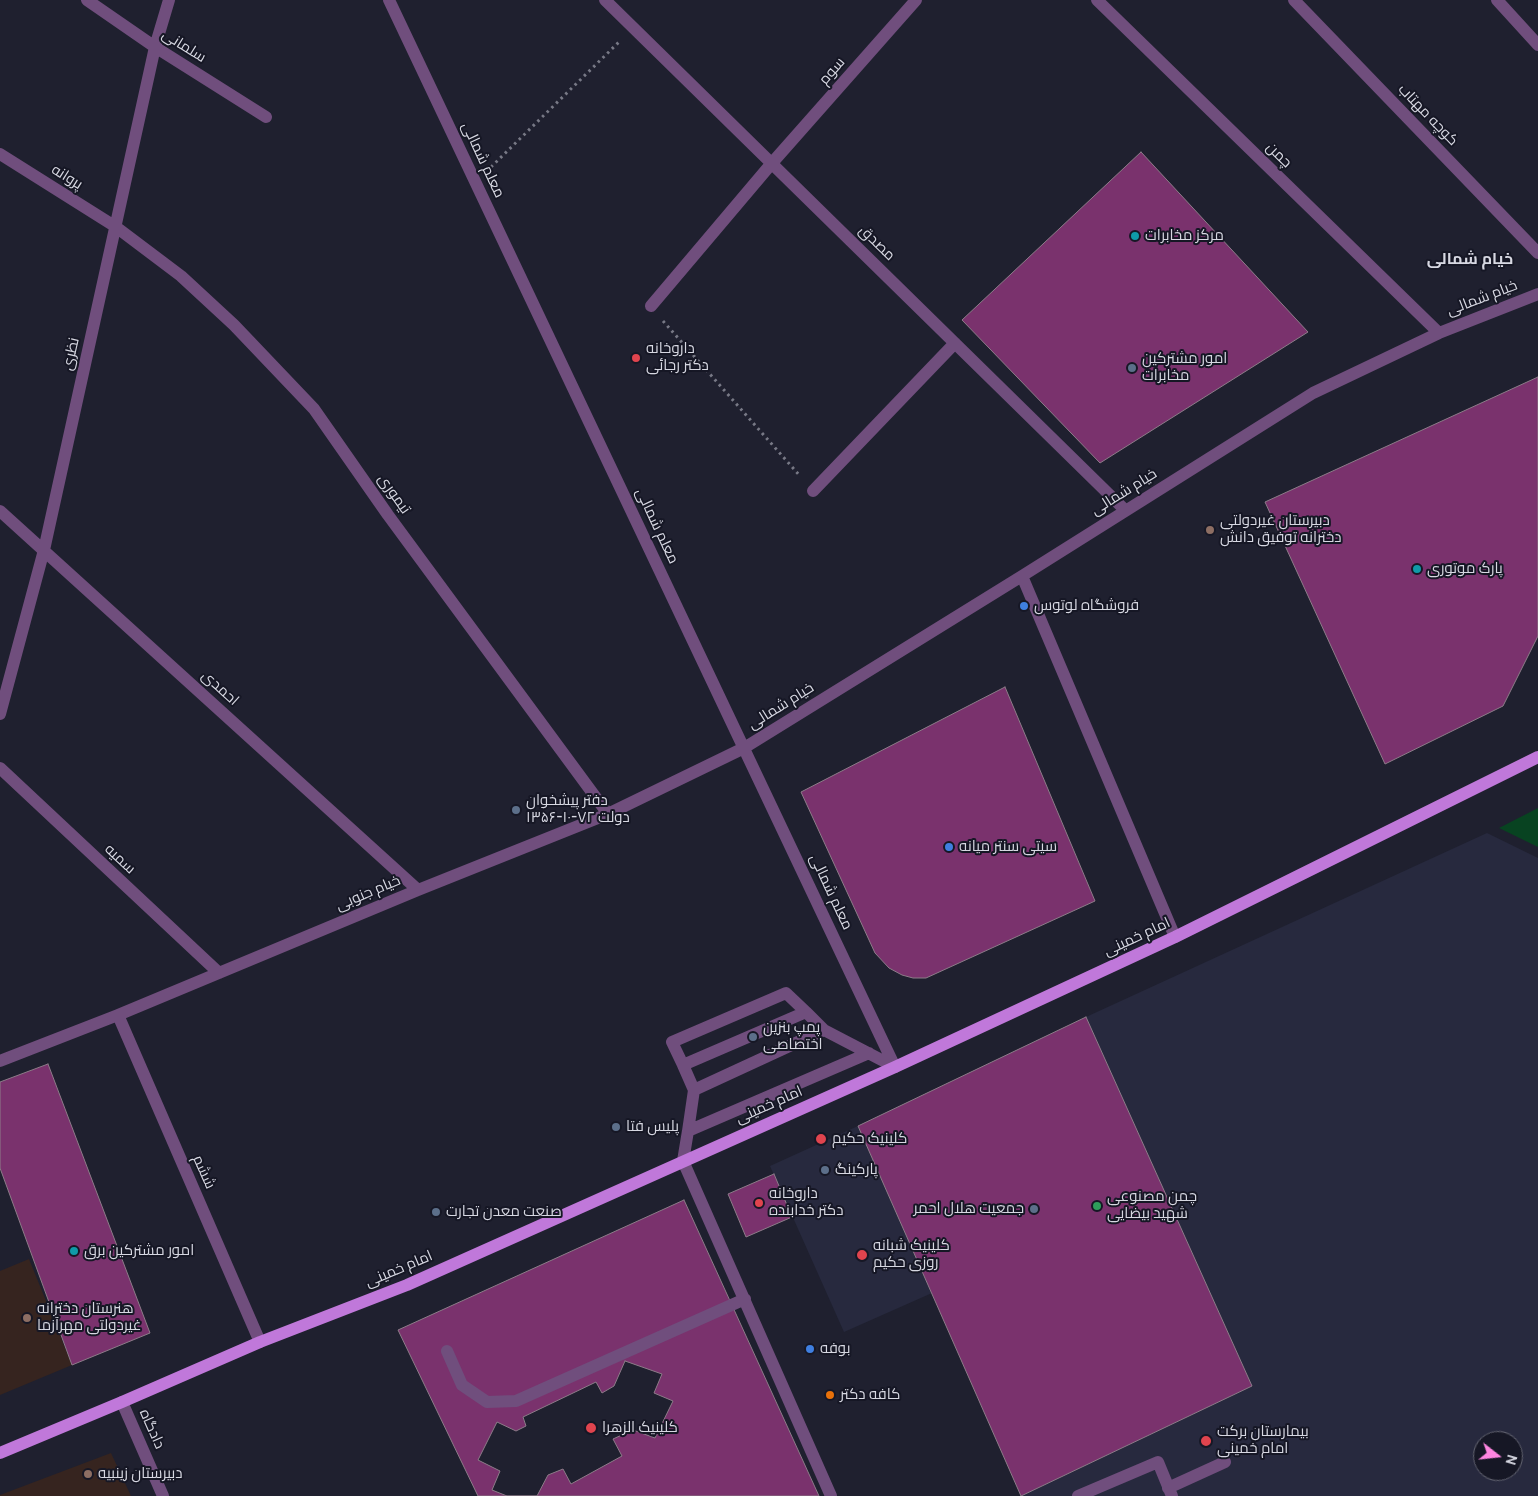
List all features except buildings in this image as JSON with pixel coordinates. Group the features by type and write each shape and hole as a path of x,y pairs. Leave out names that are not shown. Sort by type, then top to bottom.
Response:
{"main road":[{"name":"امام خمینی","path":"0,1453 260,1342 407,1285 895,1066 1175,938 1538,757"}],"street":[{"name":"سلمانی","path":"87,0 155,47 266,116"},
{"name":"نظری","path":"0,714 44,550 155,47 169,0"},
{"name":"معلم شمالی","path":"389,0 895,1066"},
{"name":"سوم","path":"650,306 772,163 916,0"},
{"name":"چمن","path":"1097,0 1439,333"},
{"name":"کوچه مهتاب","path":"1294,0 1538,252"},
{"path":"1498,0 1538,45"},
{"name":"مصدق","path":"608,1 1125,510"},
{"name":"پروانه","path":"0,154 116,228"},
{"name":"تیموری","path":"116,228 180,276 234,325 314,409 388,515 608,814"},
{"name":"خیام شمالی","path":"744,748 1313,393 1439,333 1538,294"},
{"path":"813,491 955,343"},
{"name":"احمدی","path":"0,511 418,890"},
{"path":"1022,576 1175,938"},
{"name":"خیام جنوبی","path":"0,1061 118,1016 418,890 608,814 744,748"},
{"name":"سميه","path":"0,768 219,973"},
{"path":"831,1496 683,1161 694,1090 672,1042 786,993 824,1030 895,1066"},
{"path":"683,1065 806,1012"},
{"name":"ششم","path":"118,1016 260,1342"},
{"path":"694,1090 824,1030"},
{"path":"688,1130 869,1053"},
{"path":"447,1351 462,1385 487,1402 516,1401 745,1299"},
{"name":"دادگاه","path":"122,1402 163,1496"},
{"path":"1078,1496 1158,1462 1170,1492 1224,1462"}],"path":[{"path":"475,182 634,28"},
{"path":"650,306 813,491"}],"shaded area":[{"path":"1487,833 1538,858 1538,1496 1021,1496 1252,1386 1086,1017"},
{"name":"کلینیک شبانه روزی حکیم","path":"858,1126 932,1293 844,1332 770,1166"},
{"name":"هنرستان دخترانه غیردولتی مهرآزما","path":"29,1259 72,1365 0,1395 0,1271"},
{"name":"دبیرستان زینبیه","path":"111,1453 131,1496 0,1496 0,1495"}],"green space":[{"path":"1538,808 1538,847 1499,828"}],"place":[{"name":"مرکز مخابرات","path":"1135,236"},
{"name":"داروخانه دکتر رجائی","path":"636,358"},
{"name":"امور مشترکین مخابرات","path":"1132,368"},
{"name":"دبیرستان غیردولتی دخترانه توفیق دانش","path":"1210,530"},
{"name":"پارک موتوری","path":"1417,569"},
{"name":"فروشگاه لوتوس","path":"1024,606"},
{"name":"دفتر پیشخوان دولت ۷۲-۱۰-۱۳۵۶","path":"516,810"},
{"name":"سیتی سنتر میانه","path":"949,847"},
{"name":"پمپ بنزین اختصاصی","path":"753,1037"},
{"name":"پلیس فتا","path":"616,1127"},
{"name":"کلینیک حکیم","path":"821,1139"},
{"name":"پارکینگ","path":"825,1170"},
{"name":"داروخانه دکتر خدابنده","path":"759,1203"},
{"name":"چمن مصنوعی شهید بیضایی","path":"1097,1206"},
{"name":"جمعیت هلال احمر","path":"1034,1209"},
{"name":"صنعت معدن تجارت","path":"436,1212"},
{"name":"امور مشترکین برق","path":"74,1251"},
{"name":"کلینیک شبانه روزی حکیم","path":"862,1255"},
{"name":"هنرستان دخترانه غیردولتی مهرآزما","path":"27,1318"},
{"name":"بوفه","path":"810,1349"},
{"name":"کافه دکتر","path":"830,1395"},
{"name":"کلینیک الزهرا","path":"591,1428"},
{"name":"بیمارستان برکت امام خمینی","path":"1206,1441"},
{"name":"دبیرستان زینبیه","path":"88,1474"}],"district":[{"name":"خیام شمالی","path":"1470,259"}]}
